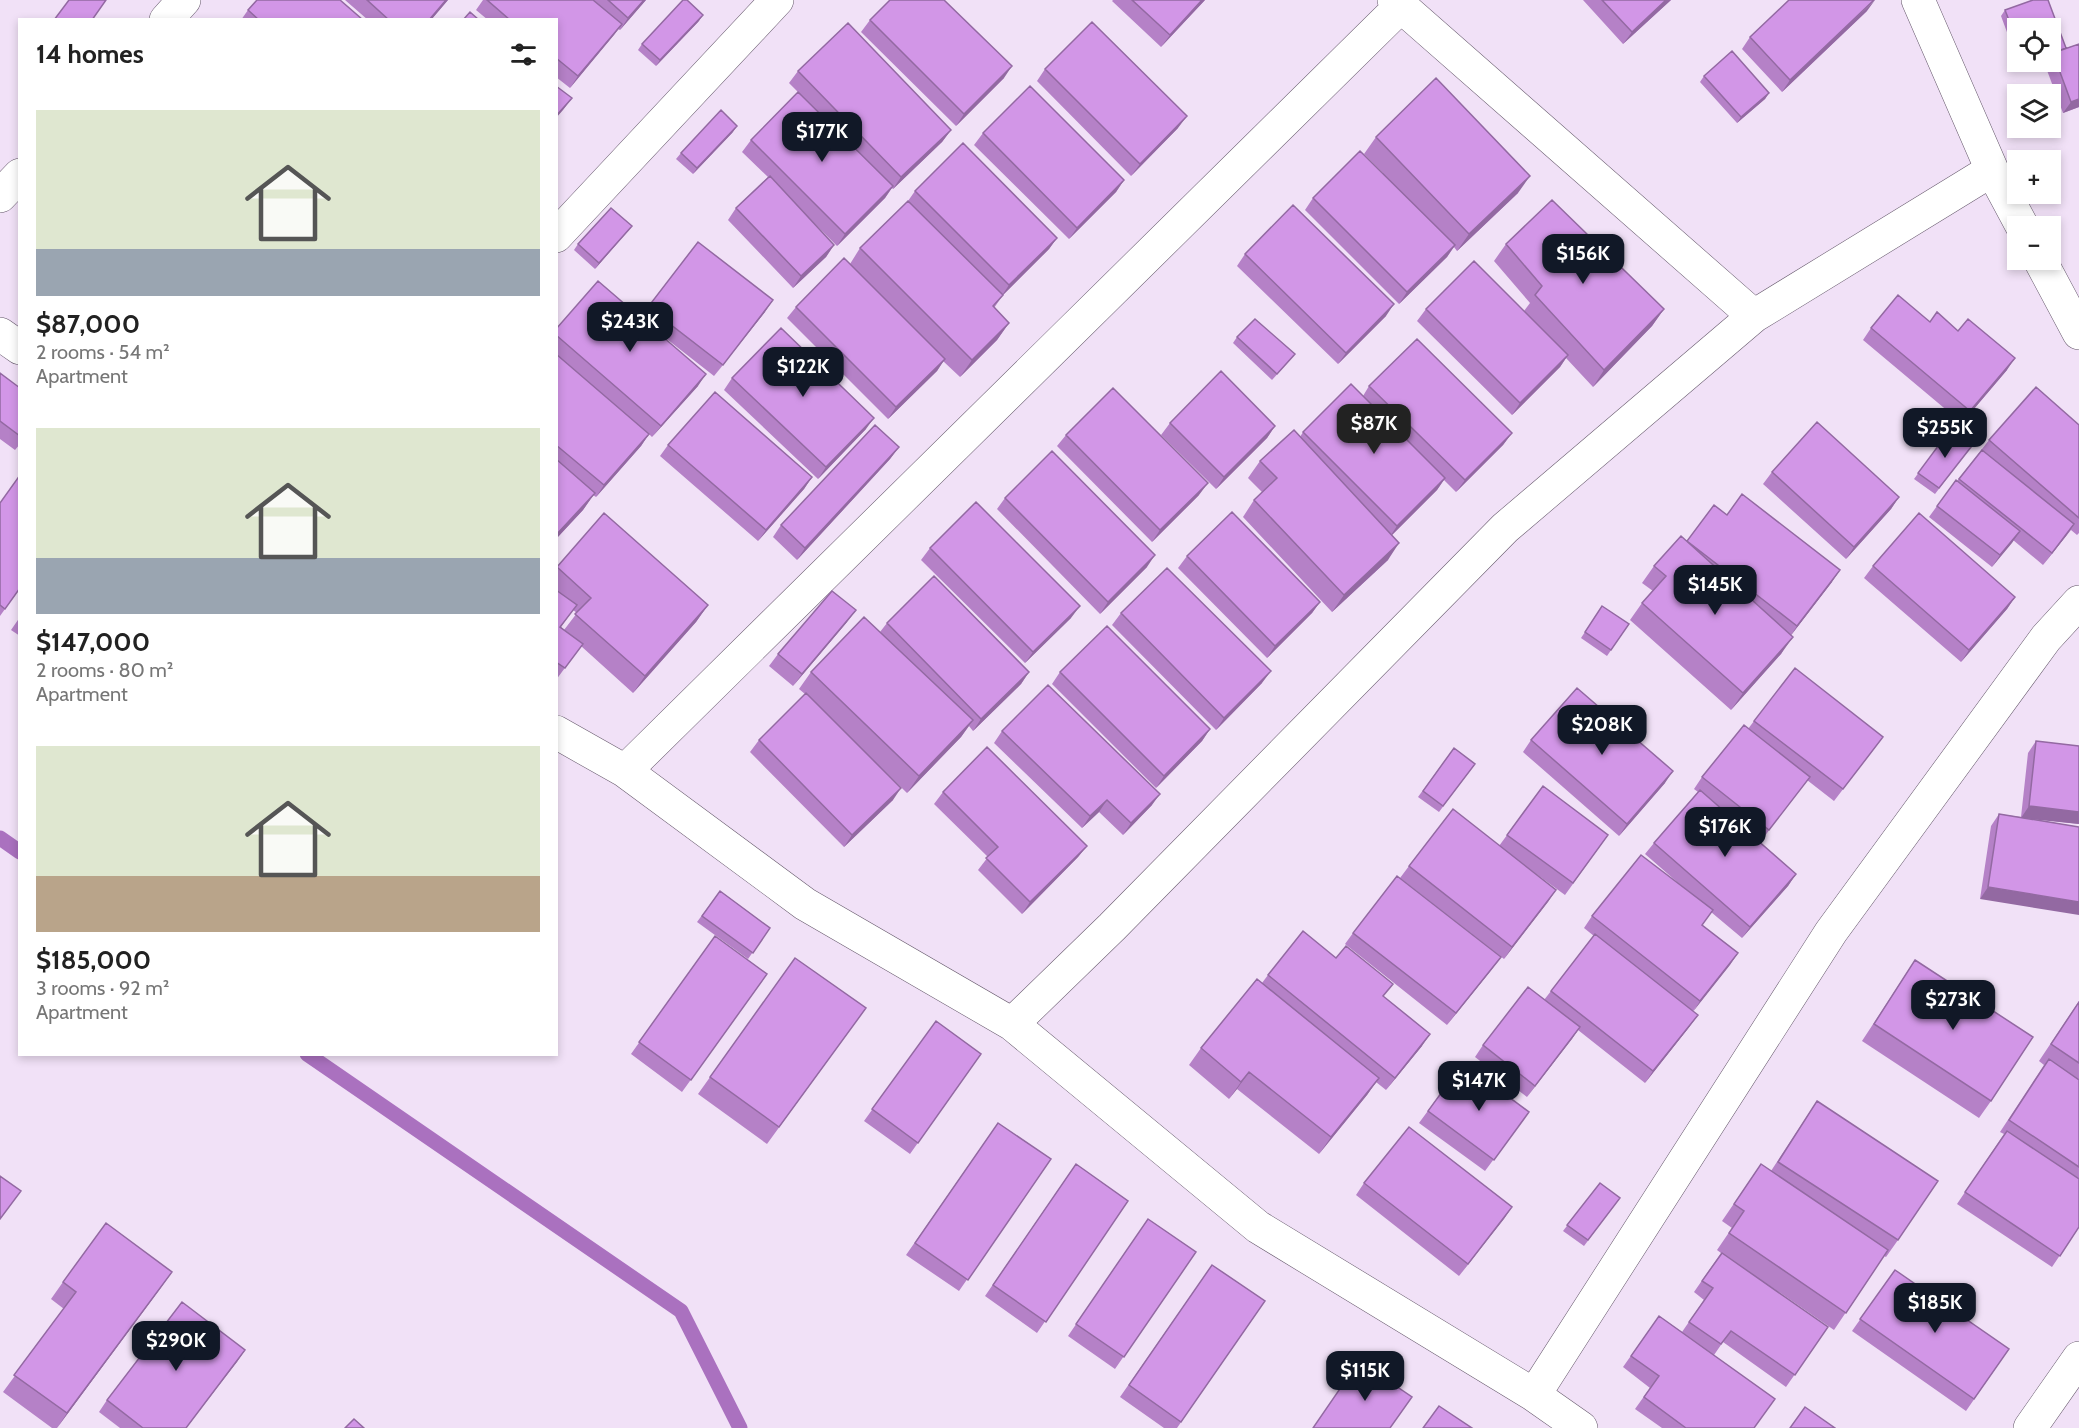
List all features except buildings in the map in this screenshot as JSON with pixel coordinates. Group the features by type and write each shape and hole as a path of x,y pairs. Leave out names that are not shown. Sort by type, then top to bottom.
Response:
{"street":[{"path":"167,18 184,0"},
{"path":"558,234 777,0"},
{"path":"1918,0 1992,170 2017,216"},
{"path":"625,771 1397,3 1754,316"},
{"path":"1012,1024 1112,927 1505,528 1754,316 1992,170"},
{"path":"0,196 18,177"},
{"path":"2045,270 2079,333"},
{"path":"0,334 18,347"},
{"path":"1534,1395 1831,932 2046,638 2079,602"},
{"path":"558,733 625,771 805,904 1012,1024 1258,1227 1534,1395 1581,1428"},
{"path":"2030,1428 2079,1358"}],"waterway":[{"path":"0,838 18,851"},
{"path":"310,1056 681,1311 740,1428"}]}
